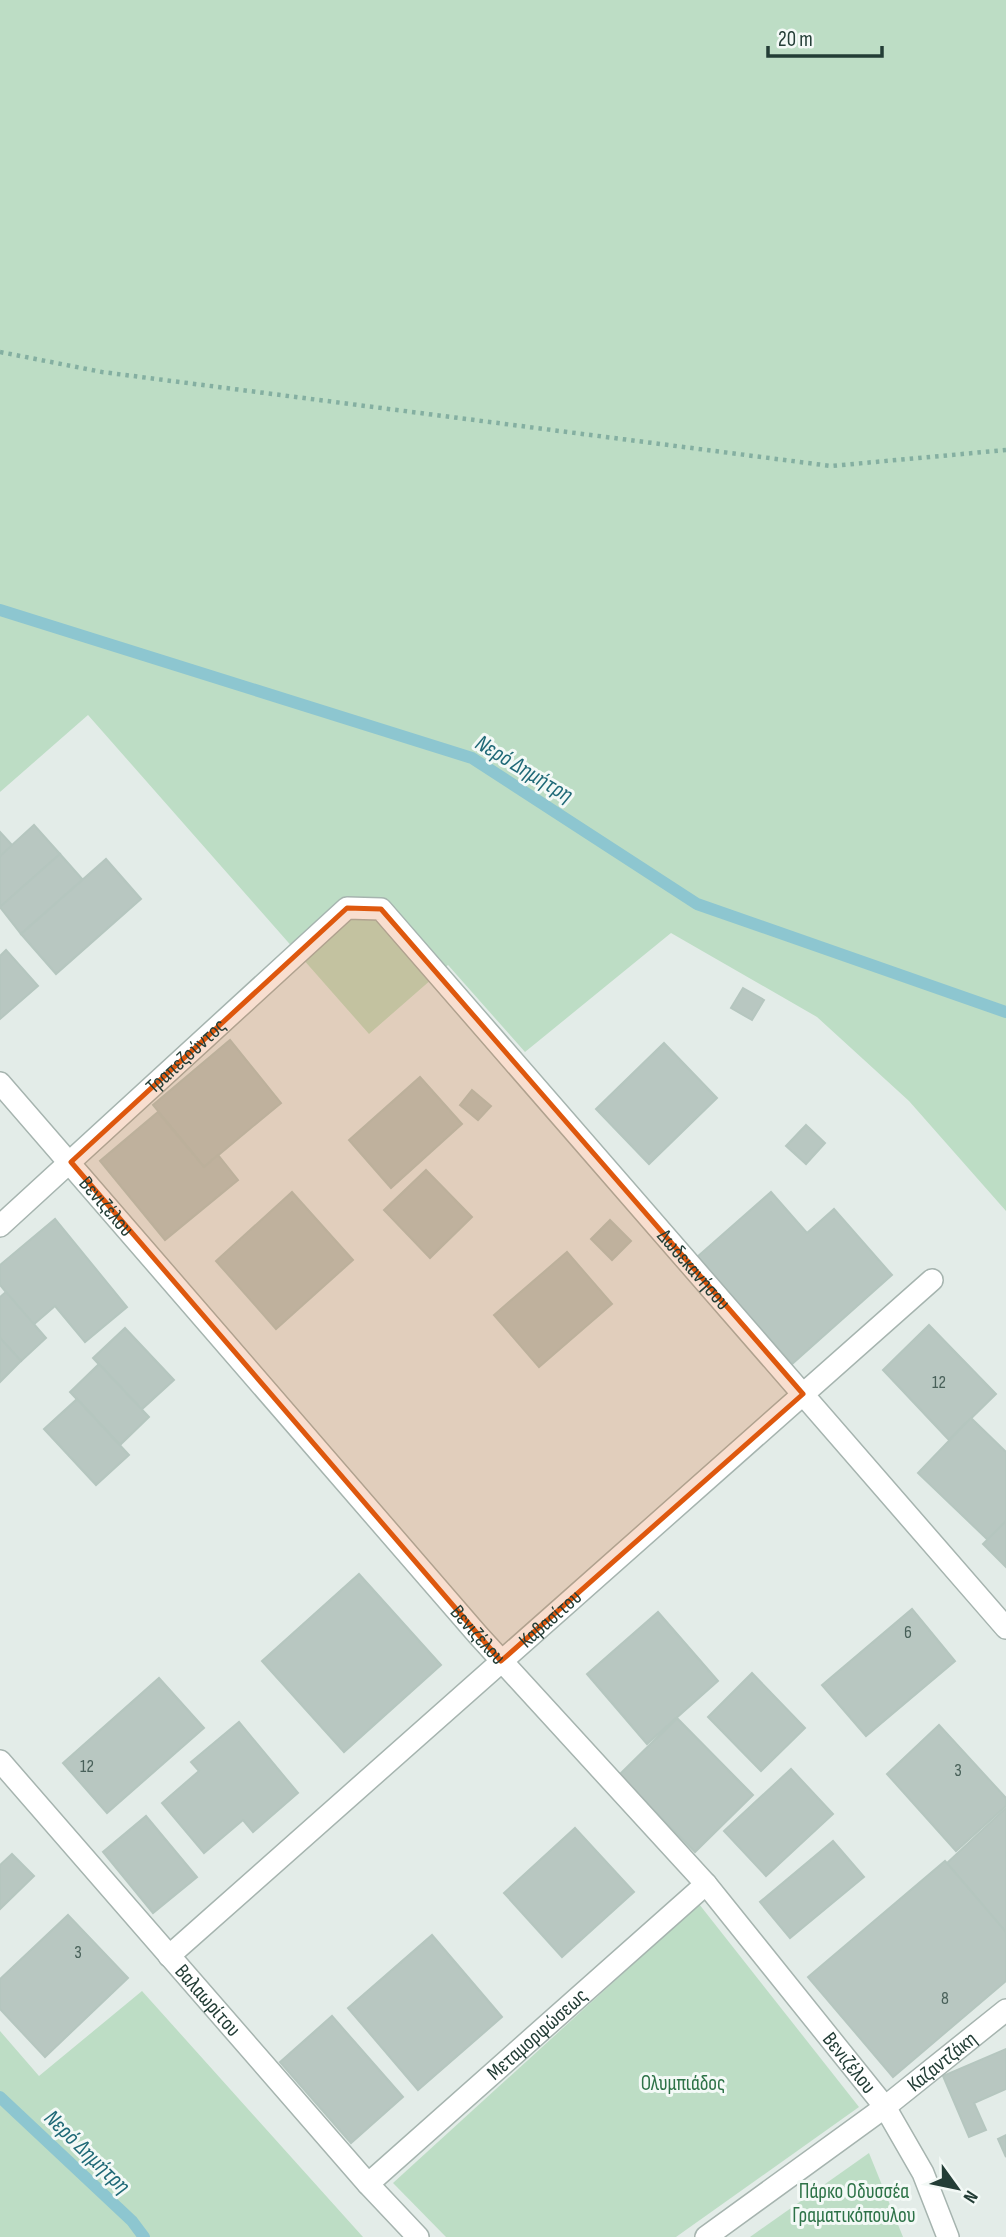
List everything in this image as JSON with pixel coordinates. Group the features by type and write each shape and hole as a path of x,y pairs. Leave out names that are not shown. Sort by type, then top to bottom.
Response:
{"street":[{"name":"Τραπεζούντος","path":"0,1226 347,908 382,909"},
{"name":"Δωδεκανήσου","path":"382,909 1006,1628"},
{"name":"Βενιζέλου","path":"0,1083 502,1661 706,1884 886,2107 922,2173 948,2237"},
{"name":"Καβασίτου","path":"169,1956 932,1280"},
{"name":"Βαλαωρίτου","path":"0,1761 368,2184 418,2237"},
{"name":"Μεταμορφώσεως","path":"368,2184 706,1884"},
{"name":"Καζαντζάκη","path":"706,2237 886,2107 1006,2010"}],"path":[{"path":"0,352 102,372 831,466 1006,450"}],"highlighted area":[{"path":"347,908 381,909 803,1394 501,1661 71,1162"}],"green space":[{"path":"0,0 1006,0 1006,1211 909,1101 817,1017 671,933 525,1052 448,965 369,1034 88,715 0,792"},
{"name":"Ολυμπιάδος","path":"699,1904 859,2107 676,2237 446,2237 393,2183"},
{"path":"142,1991 363,2237 0,2237 0,2031 39,2076"},
{"name":"Πάρκο Οδυσσέα Γραματικόπουλου","path":"869,2153 903,2237 750,2237"}],"building":[{"path":"34,825 60,854 0,907 0,856"},
{"path":"0,832 12,845 0,856"},
{"path":"60,854 83,880 21,934 0,907"},
{"path":"106,859 141,899 56,974 21,934"},
{"path":"6,950 38,986 0,1019 0,956"},
{"path":"743,988 764,1000 752,1020 731,1008"},
{"path":"230,1040 281,1103 204,1167 153,1105"},
{"path":"664,1043 717,1098 649,1164 596,1109"},
{"path":"420,1077 462,1124 391,1188 349,1140"},
{"path":"472,1090 491,1106 478,1120 460,1105"},
{"path":"158,1112 204,1167 218,1155 238,1180 165,1240 100,1161"},
{"path":"806,1125 825,1143 806,1164 786,1146"},
{"path":"426,1170 472,1217 430,1258 384,1210"},
{"path":"292,1192 353,1260 276,1329 216,1261"},
{"path":"771,1192 807,1233 834,1209 892,1275 792,1364 697,1257"},
{"path":"55,1219 127,1307 85,1342 55,1306 33,1325 0,1285 0,1265"},
{"path":"610,1220 631,1241 612,1260 591,1239"},
{"path":"567,1252 612,1304 539,1367 494,1315"},
{"path":"6,1292 46,1338 21,1361 0,1338 0,1297"},
{"path":"929,1325 996,1394 949,1440 883,1370"},
{"path":"125,1328 174,1380 141,1410 93,1358"},
{"path":"0,1338 21,1361 0,1382"},
{"path":"99,1364 149,1417 120,1445 70,1392"},
{"path":"77,1399 129,1455 96,1485 44,1429"},
{"path":"971,1418 1006,1452 1006,1521 988,1540 918,1473"},
{"path":"1006,1521 1006,1567 983,1544"},
{"path":"359,1574 441,1665 344,1752 262,1661"},
{"path":"912,1609 955,1661 866,1736 822,1685"},
{"path":"658,1612 718,1681 647,1744 587,1674"},
{"path":"752,1673 805,1728 761,1771 708,1717"},
{"path":"159,1678 204,1728 107,1813 63,1763"},
{"path":"677,1718 753,1795 695,1852 619,1775"},
{"path":"239,1722 298,1793 253,1832 243,1820 204,1853 162,1803 199,1771 191,1762"},
{"path":"939,1725 1006,1798 1006,1806 956,1851 887,1774"},
{"path":"791,1769 833,1814 766,1876 724,1831"},
{"path":"1006,1808 1006,1932 947,1863"},
{"path":"146,1816 197,1877 153,1913 103,1852"},
{"path":"575,1828 634,1892 562,1957 504,1893"},
{"path":"833,1841 864,1877 790,1938 760,1902"},
{"path":"12,1854 34,1876 0,1909 0,1865"},
{"path":"945,1861 1006,1932 1006,1981 893,2077 808,1977"},
{"path":"68,1915 128,1978 45,2057 0,2009 0,1979"},
{"path":"432,1935 502,2017 418,2090 348,2008"},
{"path":"332,2016 403,2097 351,2143 280,2062"},
{"path":"1006,2049 1006,2089 974,2103 986,2130 969,2137 943,2076"},
{"path":"1006,2135 1006,2157 998,2139"}],"waterway":[{"name":"Νερό Δημήτρη","path":"0,610 472,758 697,904 1006,1012"},
{"name":"Νερό Δημήτρη","path":"0,2097 132,2221 144,2237"}]}
